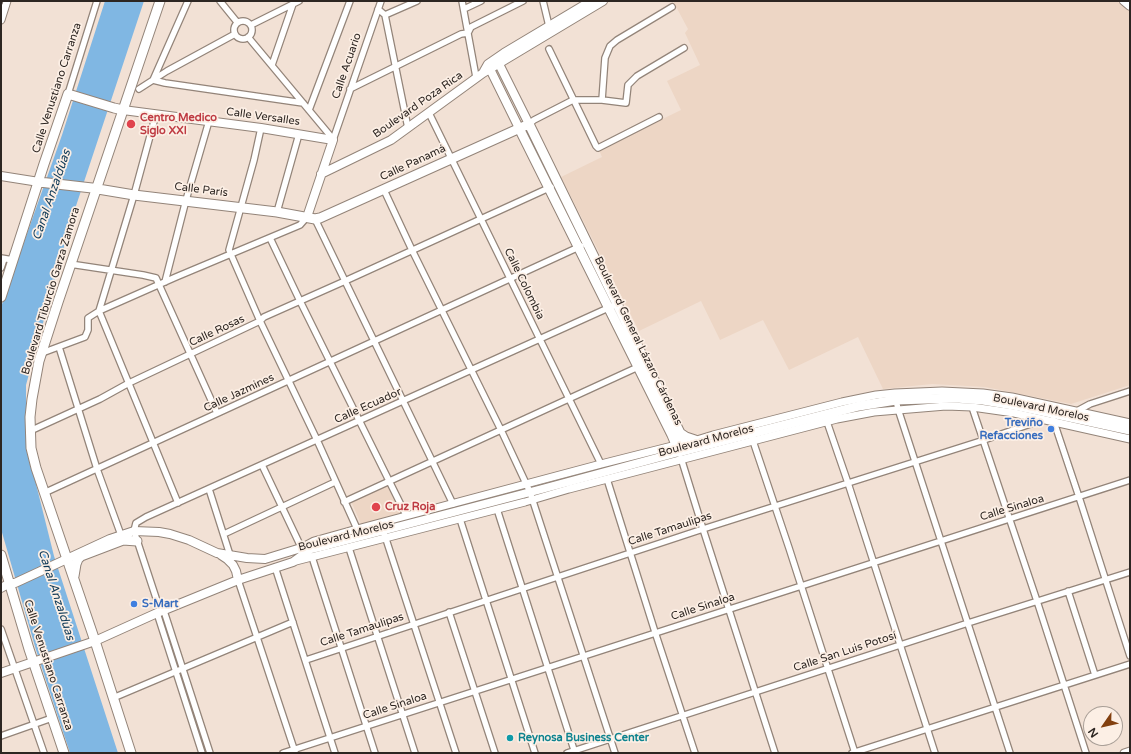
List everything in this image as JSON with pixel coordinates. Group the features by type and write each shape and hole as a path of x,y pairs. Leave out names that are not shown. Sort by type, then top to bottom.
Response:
{"main road":[{"name":"Boulevard Tiburcio Garza Zamora","path":"131,753 113,698 91,643 74,577 63,560 33,457 30,417 42,353 119,109 156,1"},
{"path":"119,109 160,1"},
{"name":"Boulevard Poza Rica","path":"498,61 549,26 591,1"},
{"name":"Boulevard Poza Rica","path":"321,174 391,140 480,75 489,66 603,1"},
{"path":"1124,1 1130,6"},
{"path":"498,61 529,124"},
{"name":"Boulevard General Lázaro Cárdenas","path":"489,66 519,128 587,243 680,433 680,450"},
{"name":"Calle Versalles","path":"70,95 119,109 333,139"},
{"name":"Calle Venustiano Carranza","path":"1,297 6,259 42,182 44,164 70,95"},
{"name":"Boulevard General Lázaro Cárdenas","path":"529,124 578,247 680,450"},
{"name":"Calle Panamá","path":"311,218 325,217 529,124"},
{"name":"Calle Acuario","path":"311,218 321,174 333,139"},
{"path":"1,176 42,182"},
{"name":"Calle París","path":"42,182 94,188 134,195 240,207 311,218"},
{"path":"638,368 642,371 650,383 655,383"},
{"name":"Boulevard Morelos","path":"1,588 110,539 134,531 170,534 190,540 218,553 247,558 265,559 308,552 359,532 385,534 531,496 680,450 752,437 764,426 826,418 876,399 897,405 942,395 983,400 1019,406 1052,418 1077,415 1130,430"},
{"path":"680,433 695,440"},
{"path":"74,577 76,564 81,556 124,540 137,540"},
{"name":"Boulevard Morelos","path":"1,673 91,643 160,610 238,580 293,562 308,552"},
{"path":"218,553 233,565 238,580"},
{"name":"Calle Venustiano Carranza","path":"1,555 12,583 52,718 64,753"}],"street":[{"path":"1,20 7,1"},
{"name":"Calle Venustiano Carranza","path":"70,95 97,1"},
{"path":"153,80 188,1"},
{"path":"220,1 237,22"},
{"path":"251,26 299,1"},
{"path":"309,110 350,1"},
{"name":"Calle Acuario","path":"333,139 381,1"},
{"path":"385,15 417,1"},
{"path":"462,1 468,33 480,75"},
{"path":"464,9 481,1"},
{"path":"468,33 471,27 523,1"},
{"path":"543,1 549,26"},
{"path":"272,65 293,4"},
{"path":"602,100 605,58 609,48 617,40 672,7"},
{"path":"378,9 385,15 408,128"},
{"path":"248,37 241,38 235,34 234,26 237,22 245,21 251,26"},
{"path":"248,37 251,32 251,26"},
{"path":"350,89 461,34 468,33"},
{"path":"139,89 167,70 235,34"},
{"path":"248,37 333,139"},
{"path":"529,124 573,100 602,100 626,103 628,85 637,76 684,48"},
{"path":"549,49 598,148 659,117"},
{"path":"153,80 303,103"},
{"name":"Calle Colombia","path":"429,113 601,464"},
{"path":"156,114 134,195 99,311 178,503"},
{"path":"162,283 209,121"},
{"path":"261,128 254,160 229,250 260,321 359,532"},
{"path":"277,212 299,134"},
{"name":"Calle Rosas","path":"30,431 100,399 129,383 260,321 264,317 553,186"},
{"path":"384,190 526,483 558,576 615,753"},
{"path":"42,353 85,337 88,330 88,318 99,311 300,225 311,218 345,281 453,504"},
{"path":"270,238 329,362 406,515"},
{"name":"Calle Jazmines","path":"44,493 587,243"},
{"path":"1,268 6,259"},
{"path":"70,264 151,276 162,283 190,354 217,414"},
{"name":"Calle Ecuador","path":"134,531 136,523 146,517 617,304"},
{"path":"59,347 96,469 121,535"},
{"path":"344,502 638,368"},
{"path":"1077,415 1102,399 1130,391"},
{"name":"Boulevard Morelos","path":"308,552 349,548 385,534 460,519 497,509 531,496 607,479 680,450 695,440 712,435 764,426 823,406 876,399 895,393 942,395 983,393 1012,397 1077,415"},
{"path":"897,405 1010,753"},
{"name":"Boulevard Morelos","path":"752,437 826,418 859,414 897,405 972,407 1014,413 1042,420 1052,418 1130,430"},
{"path":"972,407 1010,518 1086,753"},
{"path":"826,418 935,753"},
{"path":"1052,418 1130,656"},
{"name":"Calle Tamaulipas","path":"306,660 341,647 702,529 984,440 1042,420"},
{"path":"752,437 828,668 854,753 927,728 1130,664"},
{"path":"680,450 702,529 775,753"},
{"name":"Boulevard Morelos","path":"359,532 406,515 453,504 526,483 601,464 680,450"},
{"path":"262,465 282,507 308,552 341,647 375,753"},
{"path":"607,479 695,753"},
{"name":"Calle Sinaloa","path":"283,753 295,751 366,726 655,632 1130,480"},
{"path":"224,534 335,482"},
{"path":"209,489 230,555"},
{"path":"497,509 575,752"},
{"path":"460,519 535,753"},
{"path":"134,531 210,753"},
{"path":"385,534 456,753"},
{"path":"349,548 415,753"},
{"path":"275,567 335,753"},
{"name":"Calle San Luis Potosí","path":"567,753 575,752 828,668 1130,572"},
{"path":"238,580 295,751"},
{"path":"1068,591 1095,675"},
{"path":"160,610 176,671 202,753"},
{"path":"449,612 495,753"},
{"path":"113,698 293,622"},
{"path":"1,628 44,753"},
{"path":"1,736 52,718"},
{"path":"1124,753 1130,751"}],"shaded area":[{"path":"673,1 1117,1 1130,12 1130,385 1071,404 985,387 932,384 883,389 858,337 789,370 763,320 720,340 701,301 639,331 561,177 602,157 599,150 681,110 667,81 700,65 685,33 688,29"},
{"name":"Cruz Roja","path":"388,485 402,513 361,524 351,501"}],"water":[{"name":"Canal Anzaldúas","path":"105,1 144,1 71,221 26,385 26,444 54,556 118,753 70,753 36,650 1,529 1,307 62,135"}],"place":[{"name":"Centro Medico Siglo XXI","path":"131,124"},
{"name":"Treviño Refacciones","path":"1051,429"},
{"name":"Cruz Roja","path":"376,507"},
{"name":"S-Mart","path":"134,604"},
{"name":"Reynosa Business Center","path":"510,738"}]}
